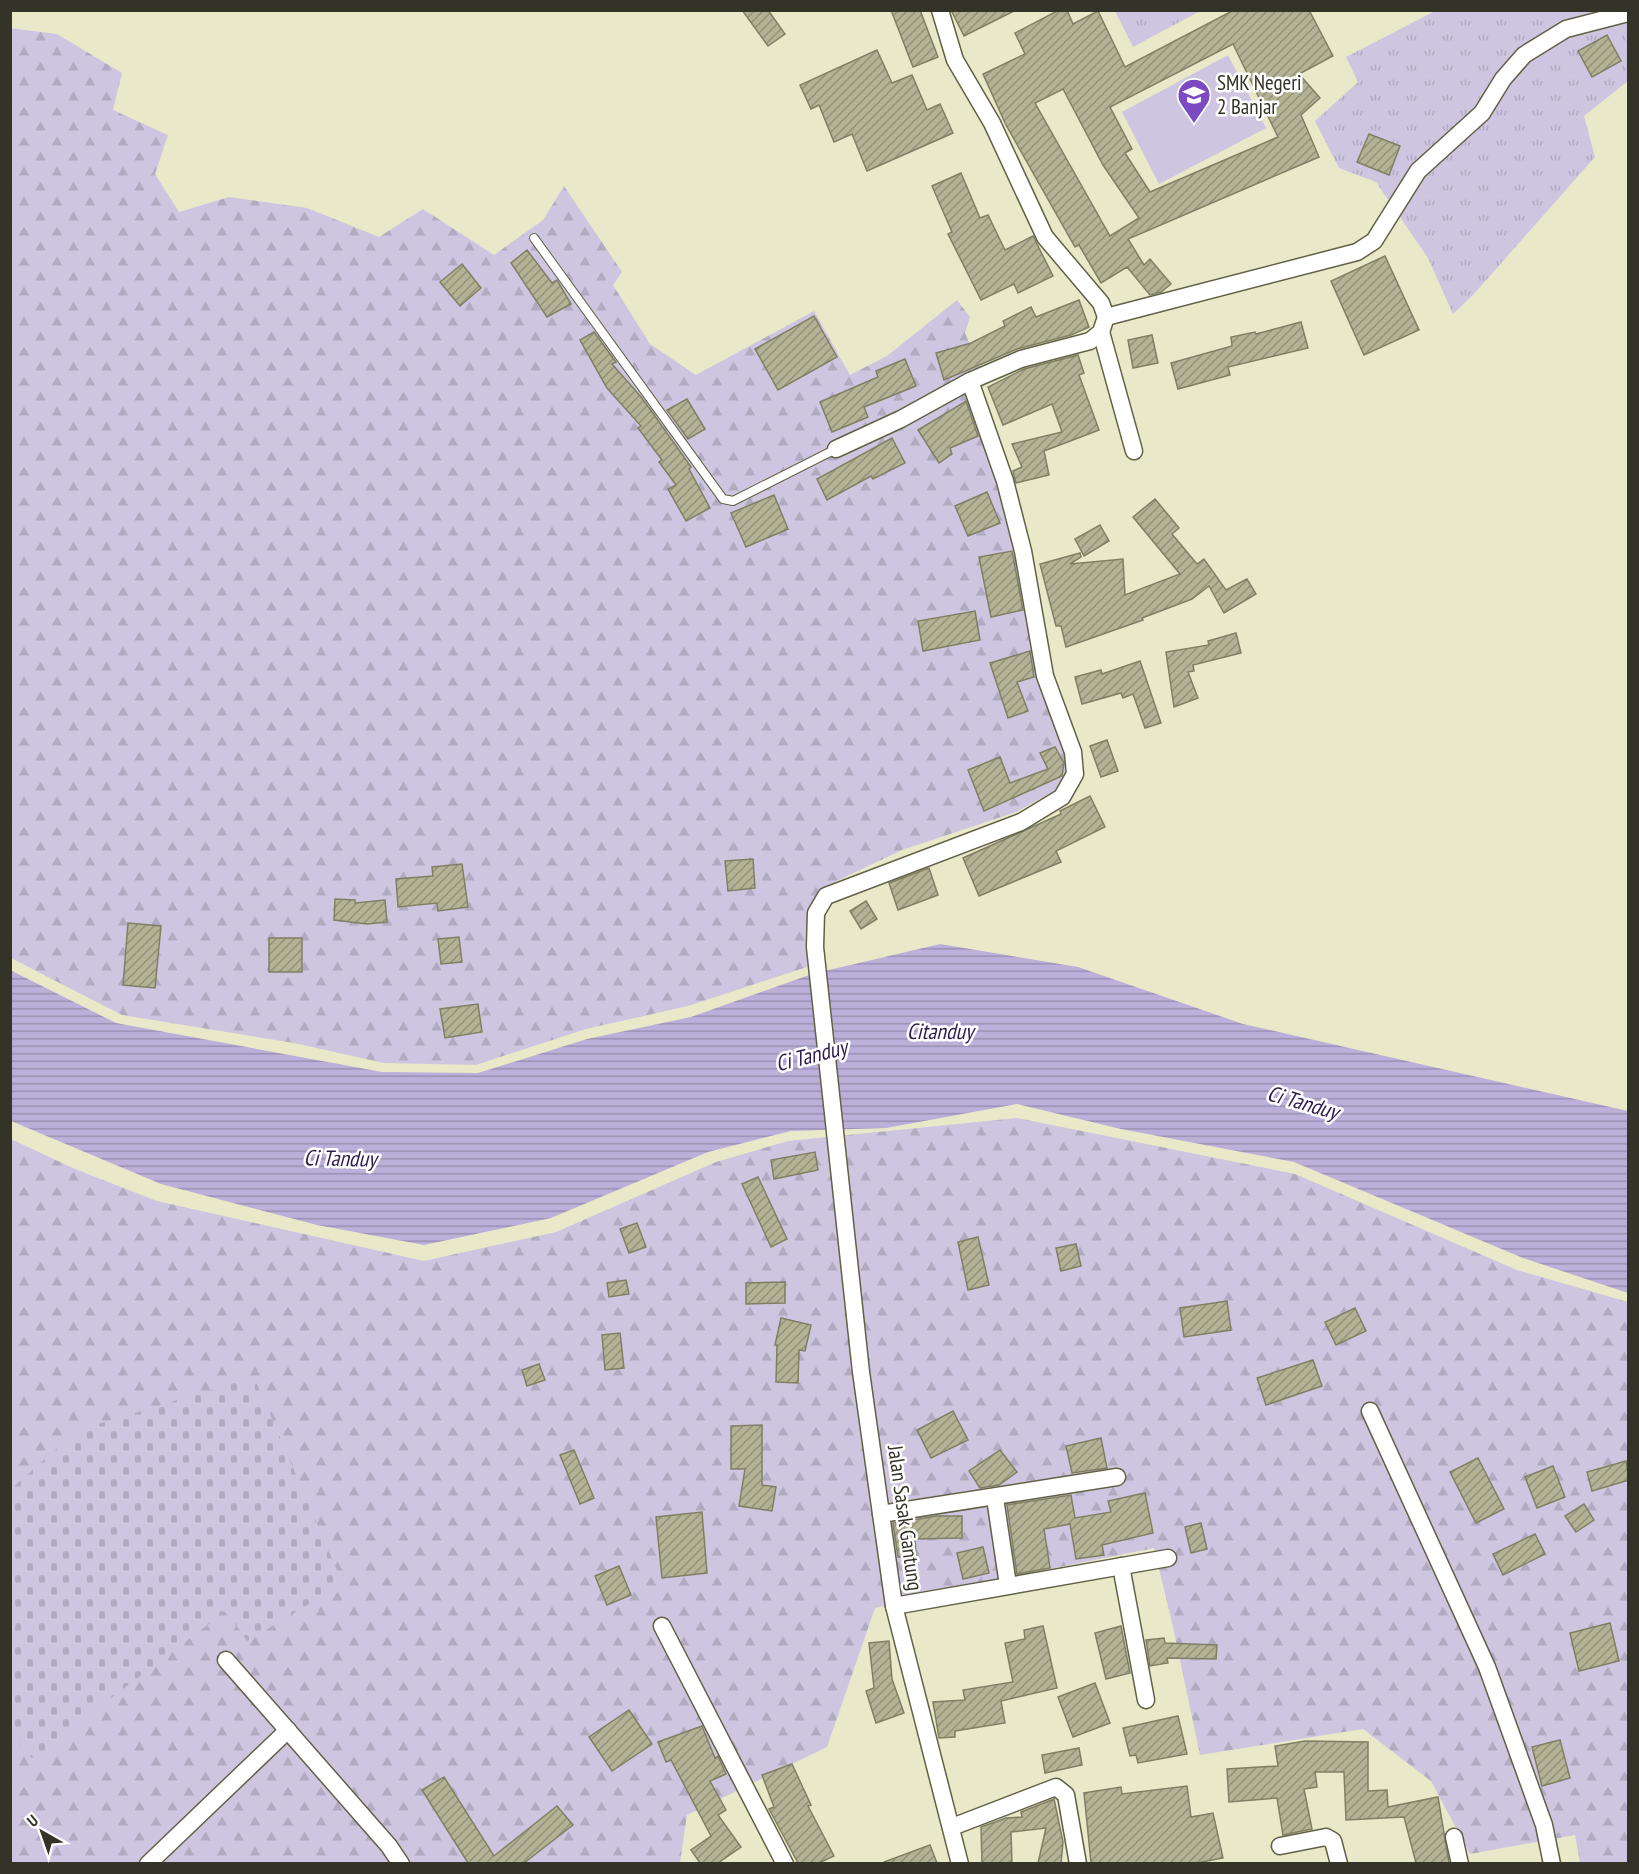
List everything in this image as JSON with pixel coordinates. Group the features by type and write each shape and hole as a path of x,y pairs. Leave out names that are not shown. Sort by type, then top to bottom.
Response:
{"street":[{"path":"940,10 955,60 992,123 1044,237 1101,303 1103,325 1134,451"},
{"path":"836,449 901,419 970,381 1021,359 1090,341 1103,325 1358,252 1374,242 1418,171 1482,113 1503,79 1524,55 1566,29 1629,13"},
{"name":"Jalan Sasak Gantung","path":"960,1863 894,1606 861,1372 815,947 816,913 826,896 1021,822 1062,797 1074,774 1073,752 1045,676 1023,551 1005,481 970,381"},
{"path":"1370,1411 1487,1667 1544,1825 1552,1863"},
{"path":"881,1514 995,1498 1117,1477"},
{"path":"995,1498 1008,1585"},
{"path":"894,1606 1168,1558"},
{"path":"1121,1566 1146,1700"},
{"path":"662,1626 785,1863"},
{"path":"226,1660 389,1846 401,1863"},
{"path":"148,1863 288,1730"},
{"path":"952,1827 1056,1787 1066,1795 1078,1863"},
{"path":"1280,1846 1326,1837 1333,1841 1339,1863"},
{"path":"1454,1837 1460,1863"}],"lane":[{"path":"534,238 723,499 733,501 836,449"}],"green space":[{"path":"1115,11 1200,11 1133,47"},
{"path":"1435,11 1628,11 1628,81 1584,116 1595,157 1473,295 1453,314 1428,258 1376,182 1339,168 1315,121 1358,82 1346,57"},
{"path":"10,28 57,34 122,73 113,110 168,135 155,174 179,212 229,197 307,208 379,237 423,209 494,255 543,220 564,186 622,272 613,285 650,344 696,375 814,311 850,375 887,356 957,300 970,317 965,333 980,368 964,378 1000,483 1018,551 1038,682 1067,751 1069,770 1056,790 1016,812 902,850 824,887 807,912 807,967 688,1006 586,1029 476,1065 384,1063 294,1043 122,1015 11,958"},
{"path":"1228,55 1266,128 1159,184 1122,112"},
{"path":"1017,1118 1295,1174 1517,1270 1628,1302 1628,1863 1580,1863 1575,1835 1470,1854 1431,1781 1363,1729 1200,1755 1154,1548 995,1580 875,1608 827,1747 687,1815 680,1863 11,1864 11,1139 75,1169 157,1201 424,1261 556,1232 716,1162 788,1141"},
{"path":"254,1377 343,1584 247,1641 226,1611 32,1758 11,1734 11,1646 17,1619 10,1556 11,1489 78,1430"}],"water":[{"name":"Citanduy","path":"940,944 1078,967 1243,1024 1628,1111 1628,1293 1523,1258 1294,1162 1121,1129 1017,1104 886,1128 791,1131 708,1152 551,1218 424,1245 317,1225 161,1184 11,1121 10,970 116,1023 382,1072 478,1073 587,1039 691,1017 812,974"}],"building":[{"path":"742,10 768,10 785,34 768,46"},
{"path":"891,10 920,10 938,57 913,67"},
{"path":"951,10 1016,10 964,36"},
{"path":"1059,10 1067,10 1073,24 1098,11 1125,67 1234,10 1309,10 1333,56 1299,74 1320,98 1301,115 1319,157 1128,239 1144,265 1150,259 1171,284 1161,292 1150,295 1127,267 1101,283 1079,245 1075,247 1006,125 983,74 1025,54 1015,33","holes":["1233,44 1278,137 1150,192 1125,153 1132,149 1110,107","1063,89 1103,165 1139,218 1110,236 1035,103"]},
{"path":"1607,35 1621,61 1592,77 1578,51"},
{"path":"877,50 892,83 912,75 927,110 940,104 953,133 867,171 852,134 834,142 819,105 811,109 800,85"},
{"path":"1369,134 1400,146 1389,175 1357,162"},
{"path":"961,173 980,218 988,215 1005,250 1033,236 1053,276 1018,293 1014,284 981,300 948,234 952,232 932,186"},
{"path":"527,250 552,283 557,280 571,304 547,317 511,263"},
{"path":"1385,256 1419,330 1364,355 1331,281"},
{"path":"462,264 481,288 460,306 440,282"},
{"path":"1079,300 1089,327 1071,335 1017,349 944,380 936,353 971,343 1005,326 1003,321 1031,307 1036,317"},
{"path":"814,316 837,357 778,390 755,349"},
{"path":"1301,322 1308,348 1228,367 1230,375 1178,389 1171,363 1232,346 1231,337 1255,332 1256,334"},
{"path":"594,332 616,362 612,364 642,398 691,467 689,469 710,508 686,521 668,489 676,485 659,462 662,460 638,428 641,426 607,388 580,340"},
{"path":"1152,335 1158,363 1133,368 1128,340"},
{"path":"1078,355 1084,373 1079,375 1099,430 1044,451 1049,475 1016,483 1013,471 1022,467 1012,444 1062,432 1052,404 1003,425 988,387 1024,369"},
{"path":"905,359 916,386 864,407 868,417 832,432 820,402 878,377 876,371"},
{"path":"687,399 705,429 688,439 667,410"},
{"path":"966,401 978,436 950,448 952,454 939,463 918,430"},
{"path":"892,438 905,463 873,479 871,476 827,500 817,479"},
{"path":"987,492 1000,523 968,536 955,506"},
{"path":"774,495 788,529 746,547 731,513"},
{"path":"1155,499 1179,528 1172,534 1197,564 1204,559 1226,590 1247,579 1256,594 1224,613 1209,586 1192,599 1142,618 1143,620 1066,647 1061,626 1056,626 1040,564 1080,553 1081,557 1070,564 1123,559 1125,595 1180,574 1133,517"},
{"path":"1100,525 1109,541 1084,556 1075,539"},
{"path":"1012,551 1023,610 991,617 979,557"},
{"path":"975,611 980,640 923,651 918,621"},
{"path":"1236,633 1241,653 1193,665 1194,671 1188,672 1198,698 1174,707 1166,652 1209,645 1208,641"},
{"path":"1030,651 1034,677 1017,682 1028,711 1008,718 990,663"},
{"path":"1140,661 1161,723 1145,728 1133,694 1123,698 1121,693 1082,704 1075,677 1101,670 1102,674"},
{"path":"1107,740 1118,771 1101,777 1090,746"},
{"path":"1055,747 1064,763 1062,776 984,811 968,770 1000,757 1010,783 1048,769 1040,753"},
{"path":"1090,796 1105,827 1056,851 1061,862 979,896 963,858 1061,814 1060,811"},
{"path":"753,859 755,888 728,891 725,861"},
{"path":"462,864 468,907 438,911 437,903 398,907 396,879 433,876 432,867"},
{"path":"929,868 938,895 898,910 889,883"},
{"path":"335,899 355,900 355,903 385,900 387,922 367,924 334,920"},
{"path":"866,901 877,919 861,929 850,911"},
{"path":"128,923 161,926 155,988 123,985"},
{"path":"459,937 462,962 441,964 438,939"},
{"path":"269,938 302,938 302,972 269,972"},
{"path":"478,1004 482,1032 445,1038 440,1009"},
{"path":"815,1152 818,1170 774,1179 771,1160"},
{"path":"758,1177 787,1239 771,1247 742,1184"},
{"path":"637,1223 646,1247 629,1253 620,1229"},
{"path":"978,1237 989,1285 968,1290 958,1242"},
{"path":"1076,1244 1081,1266 1061,1271 1056,1248"},
{"path":"626,1280 629,1294 609,1297 607,1283"},
{"path":"785,1282 785,1303 746,1304 746,1283"},
{"path":"1227,1301 1231,1330 1184,1337 1180,1308"},
{"path":"1355,1308 1366,1331 1336,1345 1325,1322"},
{"path":"781,1318 811,1325 805,1351 799,1350 798,1383 776,1382 777,1345 775,1345"},
{"path":"620,1333 624,1368 605,1370 602,1335"},
{"path":"1313,1360 1322,1386 1266,1405 1257,1378"},
{"path":"539,1364 545,1380 527,1386 522,1370"},
{"path":"953,1411 968,1440 931,1458 917,1430"},
{"path":"762,1425 762,1485 776,1487 772,1511 739,1506 745,1469 731,1469 731,1426"},
{"path":"1101,1438 1107,1468 1072,1473 1066,1446"},
{"path":"574,1450 594,1498 580,1504 560,1455"},
{"path":"1000,1450 1017,1472 999,1485 980,1488 969,1471"},
{"path":"1478,1458 1504,1509 1476,1523 1450,1472"},
{"path":"1626,1461 1629,1480 1592,1491 1587,1472"},
{"path":"1553,1466 1565,1497 1537,1508 1525,1477"},
{"path":"1145,1493 1153,1533 1102,1545 1104,1555 1076,1559 1070,1524 1044,1529 1050,1568 1017,1574 1007,1505 1071,1495 1075,1518 1111,1512 1108,1501"},
{"path":"1584,1504 1594,1520 1576,1532 1565,1516"},
{"path":"702,1512 707,1573 662,1578 656,1517"},
{"path":"937,1516 962,1516 962,1538 915,1539 916,1557 898,1557 893,1523"},
{"path":"1201,1523 1207,1549 1191,1553 1185,1527"},
{"path":"1535,1534 1545,1554 1503,1575 1493,1554"},
{"path":"983,1547 989,1573 963,1579 957,1553"},
{"path":"619,1566 631,1595 607,1605 595,1576"},
{"path":"1610,1623 1619,1661 1579,1671 1570,1633"},
{"path":"1043,1626 1057,1688 1001,1701 1005,1723 955,1731 955,1737 939,1738 933,1702 965,1700 963,1690 1013,1682 1005,1643 1025,1639 1024,1630"},
{"path":"1121,1626 1130,1673 1106,1679 1095,1633"},
{"path":"1164,1638 1165,1643 1217,1645 1216,1659 1167,1658 1168,1663 1150,1666 1146,1640"},
{"path":"889,1641 892,1679 904,1713 876,1723 866,1691 874,1688 869,1643"},
{"path":"1095,1683 1110,1723 1073,1737 1058,1697"},
{"path":"629,1710 652,1744 612,1771 589,1737"},
{"path":"1178,1716 1187,1754 1138,1763 1136,1755 1130,1756 1123,1728"},
{"path":"702,1726 715,1758 718,1756 726,1774 710,1781 726,1810 718,1815 741,1847 718,1863 700,1863 691,1850 711,1836 671,1760 666,1762 658,1742"},
{"path":"1560,1740 1570,1778 1542,1786 1532,1747"},
{"path":"1305,1741 1368,1742 1368,1791 1387,1790 1388,1807 1438,1797 1449,1863 1416,1863 1404,1817 1346,1820 1344,1772 1315,1772 1317,1787 1304,1789 1312,1829 1283,1835 1277,1798 1229,1802 1227,1769 1278,1766 1275,1746"},
{"path":"1079,1748 1082,1765 1045,1773 1042,1755"},
{"path":"792,1764 811,1805 808,1806 834,1856 819,1863 798,1863 769,1809 774,1807 762,1775"},
{"path":"444,1777 494,1856 557,1806 573,1825 524,1863 468,1863 422,1790"},
{"path":"1187,1786 1191,1817 1213,1813 1223,1858 1197,1863 1091,1863 1084,1793 1121,1787 1122,1794"},
{"path":"1054,1799 1063,1842 1061,1863 1038,1863 1046,1828 1011,1832 1012,1863 982,1863 981,1827 1006,1818 1022,1817 1021,1812"},
{"path":"930,1845 937,1863 884,1863 884,1862"}],"place":[{"name":"SMK Negeri 2 Banjar","path":"1194,124"}],"water label":[{"name":"Ci Tanduy","path":"811,1055"},
{"name":"Ci Tanduy","path":"1303,1102"},
{"name":"Ci Tanduy","path":"340,1158"}]}
